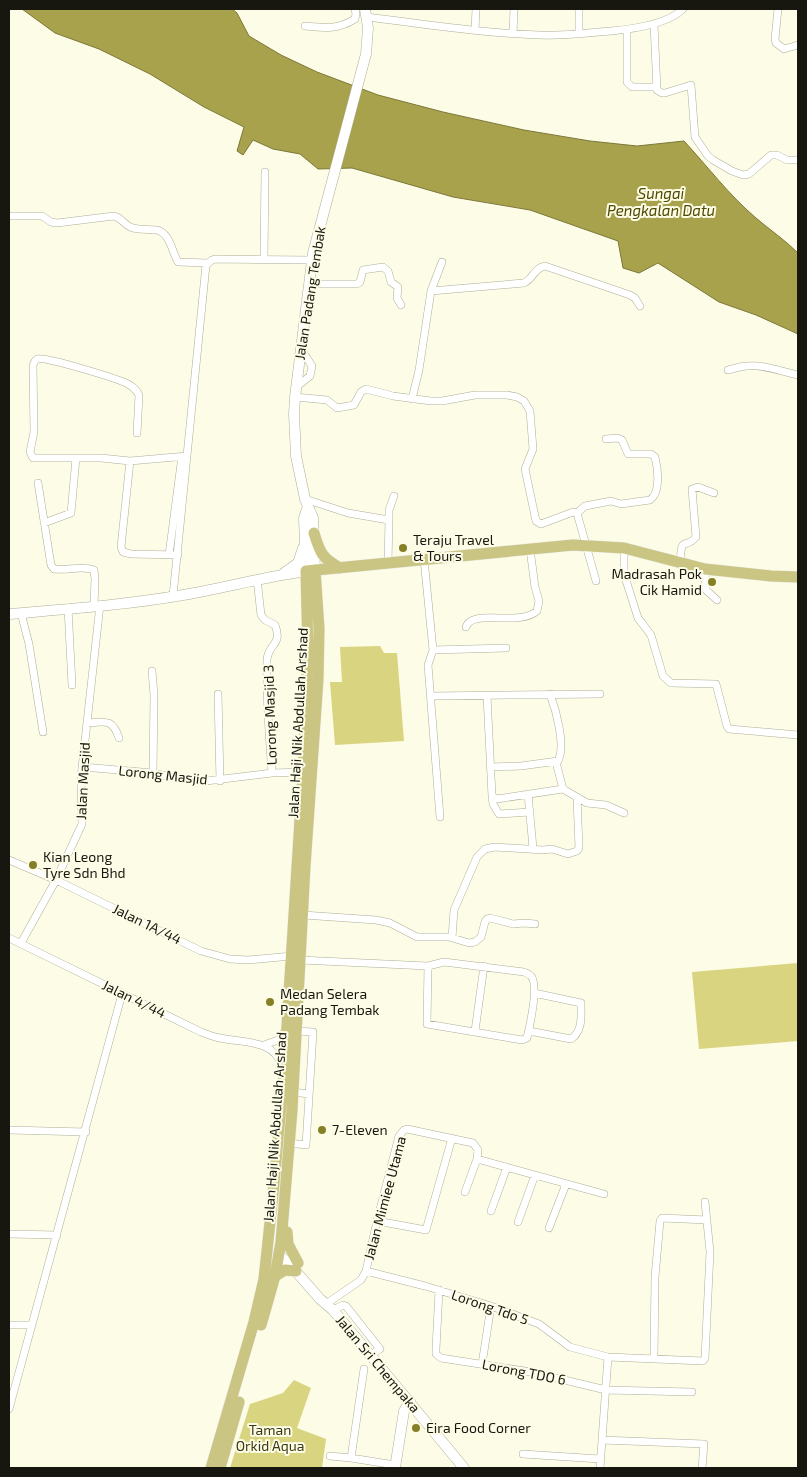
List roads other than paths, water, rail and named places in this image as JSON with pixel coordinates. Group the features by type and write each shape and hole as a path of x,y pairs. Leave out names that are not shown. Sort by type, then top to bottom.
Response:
{"main road":[{"name":"Jalan Padang Tembak","path":"310,571 310,535 313,518 306,503 296,456 294,437 296,392 312,260 322,214 366,54 368,37 366,13"},
{"path":"310,535 322,556 328,562 341,568"},
{"path":"281,575 298,563 310,535"},
{"path":"9,614 138,602 257,579 310,571 556,546 624,548 705,569 798,577"},
{"name":"Jalan Haji Nik Abdullah Arshad","path":"220,1468 269,1277 273,1194 284,1073 291,1030 296,958 310,571"},
{"name":"Jalan Haji Nik Abdullah Arshad","path":"296,958 303,915 318,680 319,629 310,571"},
{"name":"Jalan Haji Nik Abdullah Arshad","path":"278,1251 284,1210 293,1092 291,1030"},
{"path":"273,1194 273,1240 278,1251 270,1259 269,1277 297,1267 288,1244 284,1210"},
{"name":"Jalan Sri Chempaka","path":"278,1251 289,1254 314,1293 329,1306 464,1468"},
{"name":"Jalan Haji Nik Abdullah Arshad","path":"211,1468 269,1277"},
{"path":"395,1466 404,1412 410,1402"}],"street":[{"path":"305,26 325,28 344,25 355,19 355,9"},
{"path":"475,30 476,9"},
{"path":"513,33 514,9"},
{"path":"579,9 579,34"},
{"path":"366,13 475,30 540,35 628,30 654,24 683,9"},
{"path":"778,9 775,42 784,49 798,45"},
{"path":"654,24 657,90 662,93 691,84 696,137 708,156 742,175 749,174 771,155 777,155 787,160 798,160"},
{"path":"628,30 627,82 629,86 657,87"},
{"path":"264,259 265,172"},
{"path":"9,216 42,216 51,222 57,223 118,217 132,228 158,231 164,234 168,238 178,262 208,263 215,259 312,260"},
{"path":"412,399 419,370 431,291 442,262"},
{"path":"168,555 184,456 205,270 208,263"},
{"path":"431,291 524,283 531,278 539,267 545,266 630,295 635,298 640,306"},
{"path":"309,284 357,284 360,282 363,270 382,267 388,271 390,282 398,287 397,298 401,305"},
{"path":"137,433 139,395 136,389 119,380 43,359 38,359 33,366 34,432 30,452 33,458 130,461 184,456"},
{"path":"728,370 749,366 770,368 798,375"},
{"path":"296,392 330,400 337,408 354,405 366,389 393,396 442,401 475,395 507,395 517,397 524,401 530,411 533,449 525,469 536,521 541,524 573,512 577,513 585,506 611,501 621,504 650,500 656,494 655,457 651,454 628,454 622,440 617,438 606,439"},
{"path":"173,596 178,555 184,456"},
{"path":"38,483 44,523 71,513 76,458"},
{"path":"130,461 121,547 125,553 130,554 178,555"},
{"path":"680,562 681,546 684,543 693,541 696,537 692,489 698,487 714,493"},
{"path":"388,562 389,510 394,496"},
{"path":"306,503 389,520"},
{"path":"577,513 596,581"},
{"name":"Jalan Masjid","path":"21,943 56,880 82,824 82,776 97,605 95,572 90,568 54,569 51,565 44,523"},
{"path":"466,627 467,623 472,619 517,619 528,616 537,610 539,601 535,587 530,548"},
{"path":"624,548 625,576 638,618 651,635 665,679 675,683 716,684 729,729 798,735"},
{"path":"424,559 432,650 428,664 440,817"},
{"path":"705,569 706,590 717,600"},
{"name":"Lorong Masjid 3","path":"257,579 261,615 265,620 275,625 278,637 277,642 268,651 267,660 267,703 272,773"},
{"path":"68,608 72,685"},
{"path":"21,613 29,644 43,732"},
{"path":"432,650 506,648"},
{"path":"152,671 154,695 153,773"},
{"path":"218,694 220,781"},
{"path":"491,767 556,762 560,759 559,720 550,694"},
{"path":"431,696 600,694"},
{"path":"487,696 493,804 499,814 529,812"},
{"path":"87,723 109,723 115,727 119,738"},
{"path":"556,762 563,789"},
{"name":"Lorong Masjid","path":"83,767 153,773 180,779 220,781 272,773 303,772"},
{"path":"492,796 497,799 563,789 587,803 606,805 624,813"},
{"path":"528,794 532,848"},
{"path":"452,938 454,910 473,866 481,853 494,847 554,849 568,854 577,851 579,848 576,797"},
{"name":"Jalan 1A/44","path":"9,860 56,880 201,950 230,959 296,958 428,966 444,962 484,966 524,972 531,976 534,984 534,993"},
{"path":"303,915 376,920 390,923 417,937 452,938 470,943 475,942 481,937 487,918 512,924 535,924"},
{"name":"Jalan 4/44","path":"9,938 200,1032 218,1038 264,1046"},
{"path":"428,966 427,1024 522,1040 527,1038 529,1031 534,993 581,1003 580,1030 577,1036 571,1039 529,1031"},
{"path":"475,1031 484,966"},
{"path":"9,1409 10,1396 86,1132 122,994"},
{"path":"264,1046 278,1040 291,1030 313,1032 306,1145 289,1144"},
{"path":"264,1046 273,1050 278,1056 284,1073"},
{"path":"293,1092 309,1094"},
{"name":"Jalan Mimiee Utama","path":"329,1306 361,1280 366,1271 377,1220 400,1136 404,1130 407,1129 473,1143 478,1150 477,1159"},
{"path":"9,1130 86,1132"},
{"path":"377,1220 426,1230 452,1138"},
{"path":"465,1192 477,1159 604,1194"},
{"path":"491,1211 507,1167"},
{"path":"518,1222 535,1175"},
{"path":"549,1228 566,1184"},
{"path":"654,1357 655,1277 660,1222 662,1218 707,1220 705,1202"},
{"name":"Lorong Tdo 5","path":"366,1271 491,1306 539,1324 570,1347 608,1357 705,1360 710,1252 707,1220"},
{"path":"9,1234 57,1235"},
{"name":"Lorong TDO 6","path":"439,1290 436,1354 441,1358 531,1372 606,1390 692,1392"},
{"path":"482,1364 491,1306"},
{"path":"9,1325 32,1325"},
{"path":"600,1468 608,1357"},
{"path":"351,1458 364,1369"},
{"path":"602,1440 704,1444 702,1468"},
{"path":"523,1454 600,1458"},
{"path":"330,1456 395,1466"}],"water":[{"name":"Sungai Pengkalan Datu","path":"22,9 232,9 237,13 249,36 281,55 317,72 378,95 524,130 590,141 637,146 684,141 737,200 798,253 798,334 756,315 719,302 658,263 639,273 623,268 618,241 530,210 453,197 352,168 318,169 300,154 273,149 253,140 243,155 237,151 244,127 204,107 150,74 99,49 55,33"}],"place":[{"name":"Teraju Travel & Tours","path":"403,548"},
{"name":"Madrasah Pok Cik Hamid","path":"712,582"},
{"name":"Kian Leong Tyre Sdn Bhd","path":"33,865"},
{"name":"Medan Selera Padang Tembak","path":"270,1002"},
{"name":"7-Eleven","path":"322,1130"},
{"name":"Eira Food Corner","path":"416,1428"}],"park label":[{"name":"Taman Orkid Aqua","path":"270,1438"}]}
